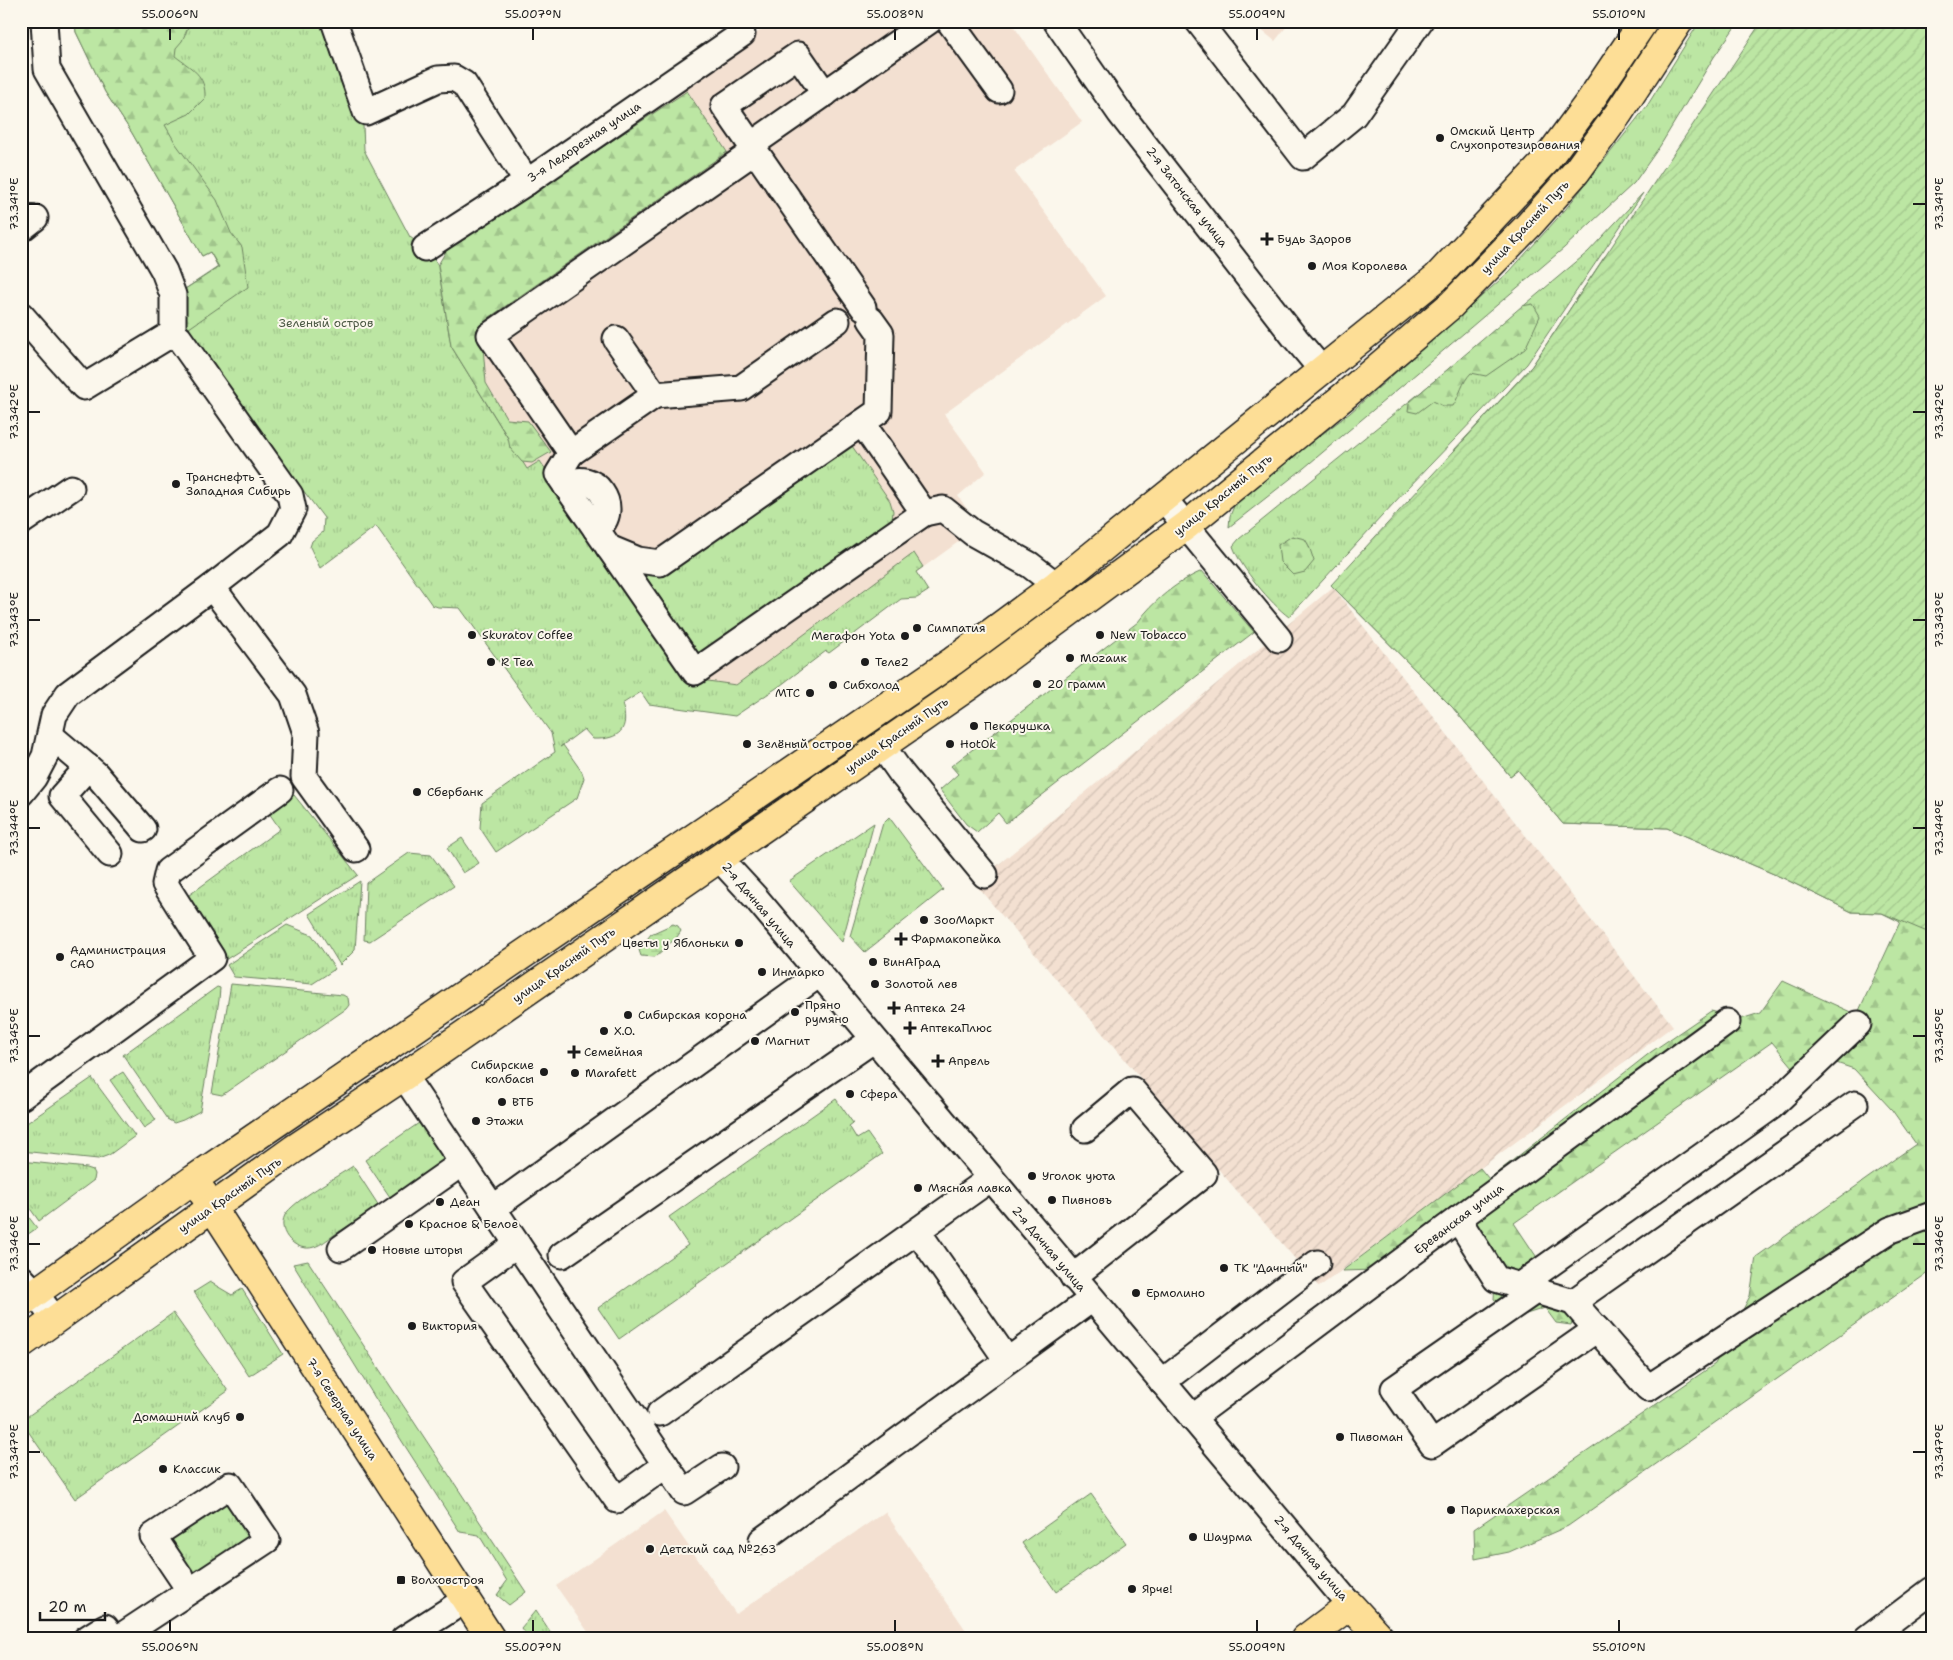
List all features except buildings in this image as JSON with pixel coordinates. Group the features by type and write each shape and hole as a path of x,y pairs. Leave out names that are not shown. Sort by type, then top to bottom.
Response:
{"main road":[{"path":"26,1291 194,1179 953,661 1056,584 1436,278 1545,162 1590,101 1644,21"},
{"name":"улица Красный Путь","path":"21,1344 294,1149 404,1076 970,685 1187,525 1344,397 1451,305 1528,226 1576,172 1618,114 1679,21"},
{"name":"7-я Северная улица","path":"194,1179 491,1639"},
{"path":"1306,1639 1350,1605"},
{"name":"2-я Дачная улица","path":"1350,1605 1380,1639"}],"street":[{"path":"44,21 47,69 164,271 173,295 173,333"},
{"path":"334,21 366,112 438,78 454,78 464,84 527,182"},
{"path":"571,453 490,335 753,148 824,94 929,21"},
{"path":"949,21 999,90"},
{"name":"2-я Затонская улица","path":"1056,21 1120,113 1322,370"},
{"path":"1198,21 1303,157 1354,115 1420,21"},
{"name":"3-я Ледорезная улица","path":"425,248 527,182 742,34"},
{"path":"602,539 638,560 660,563 879,411 881,334 857,312 753,148 724,106 798,55 824,94"},
{"path":"857,312 740,388 655,395 571,453 558,474 566,486 579,481 588,482 603,492 608,510 602,539 694,672 924,513 943,509 973,533 1030,565 1056,584"},
{"path":"21,315 84,387 173,333"},
{"path":"25,777 45,756 51,736 54,715 68,694 280,534 293,508 290,495 179,338 173,333"},
{"path":"616,339 655,395"},
{"path":"862,423 924,513"},
{"path":"21,522 71,488"},
{"path":"1164,498 1279,639"},
{"path":"212,587 293,695 306,732 304,777 356,849"},
{"path":"51,736 88,767 143,829"},
{"path":"882,746 901,773 985,875"},
{"path":"88,767 62,796 110,854"},
{"path":"21,1097 212,958 165,884 168,871 280,790"},
{"name":"2-я Дачная улица","path":"719,858 755,897 818,975 1350,1605"},
{"path":"493,1208 818,975"},
{"name":"Ереванская улица","path":"1192,1418 1458,1219 1727,1022"},
{"path":"1597,1329 1432,1444 1394,1388 1771,1107 1858,1024"},
{"path":"562,1254 873,1040"},
{"path":"404,1076 684,1492 722,1467"},
{"path":"1073,1277 1204,1174 1132,1090 1085,1129"},
{"path":"1574,1302 1855,1104"},
{"path":"341,1248 462,1163"},
{"path":"660,1413 918,1232 990,1179"},
{"path":"1458,1219 1496,1279 1574,1302 1648,1388 1890,1230 1932,1215"},
{"path":"918,1232 1007,1360"},
{"path":"517,1244 464,1282 617,1500 666,1465"},
{"path":"1162,1382 1317,1263"},
{"path":"26,1291 55,1320"},
{"path":"762,1540 1092,1299"},
{"path":"86,1639 105,1627 115,1639 190,1591 267,1540 230,1485 154,1536 190,1591"},
{"path":"1867,1639 1932,1590"},
{"path":"404,1639 465,1600"}],"shaded area":[{"path":"774,21 805,21 811,29 823,21 1010,21 1082,122 1014,171 1106,296 944,414 986,472 958,496 979,527 740,700 676,692 540,461 527,469 451,346 438,265 446,251"},
{"path":"1250,21 1291,21 1275,41"},
{"path":"1333,587 1673,1026 1319,1287 975,884"},
{"name":"Детский сад №263","path":"664,1511 736,1614 885,1512 972,1639 593,1639 556,1586"}],"green space":[{"name":"Зеленый остров","path":"75,21 328,21 363,125 364,150 410,237 425,248 438,265 451,346 527,469 540,461 687,678 736,685 914,553 923,567 916,572 928,591 917,598 901,599 829,653 826,651 781,685 735,716 649,704 641,692 622,704 625,720 621,731 616,735 602,739 593,739 584,729 560,747 563,745 582,772 584,778 577,798 496,852 480,828 482,803 555,752 551,733 460,608 432,605 376,526 320,568 310,547 312,541 323,532 324,518 187,336 176,295 218,267 210,252 202,256 132,133 105,92 76,32"},
{"path":"75,21 191,21 182,41 176,48 175,56 197,73 205,90 205,98 189,114 165,125 176,144 217,200 231,233 242,247 248,287 182,333 176,295 219,267 210,252 202,256 132,133 105,92 76,32"},
{"path":"1700,21 1739,21 1714,57 1660,146 1634,183 1564,248 1417,373 1304,468 1229,527 1230,516 1234,506 1257,483 1350,413 1509,272 1565,210 1647,106"},
{"path":"1762,21 1932,308 1932,1270 1568,1526 1509,1552 1475,1559 1474,1529 1715,1364 1750,1296 1756,1257 1916,1144 1892,1110 1854,1069 1807,1053 1798,1073 1772,1042 1514,1223 1536,1256 1546,1276 1568,1296 1576,1309 1571,1325 1556,1323 1545,1308 1517,1317 1494,1299 1496,1266 1476,1227 1376,1270 1342,1271 1480,1168 1489,1179 1651,1052 1711,1011 1741,1019 1760,1013 1783,981 1857,1015 1900,922 1882,913 1852,912 1783,878 1667,828 1563,824 1518,770 1510,776 1453,708 1331,585 1417,563 1455,449 1532,366 1605,256 1629,259"},
{"path":"1762,21 1932,21 1932,934 1882,913 1852,912 1783,878 1667,828 1563,824 1518,770 1510,776 1453,708 1331,585 1532,366"},
{"path":"687,91 727,152 490,317 482,335 486,383 507,419 528,421 551,452 532,463 522,462 510,448 508,438 451,346 438,265 446,251"},
{"path":"1643,193 1527,364 1406,490 1289,617 1257,584 1242,564 1233,546 1239,539 1421,392 1588,252"},
{"path":"1533,304 1540,316 1525,349 1486,376 1471,373 1465,380 1453,406 1443,406 1433,401 1417,413 1408,411 1409,403 1421,392 1522,306"},
{"path":"852,446 890,501 893,511 892,520 696,660 629,562 668,568 686,561"},
{"path":"1292,536 1305,539 1314,561 1305,572 1293,575 1280,562 1278,545"},
{"path":"1202,571 1254,632 1006,823 998,813 977,832 966,824 940,790 958,774 951,766 1138,622 1167,592 1184,580"},
{"path":"294,795 358,875 225,960 185,898 280,829 269,813"},
{"path":"889,817 943,890 865,952 850,936 883,823"},
{"path":"874,823 842,942 789,881"},
{"path":"462,838 479,863 463,873 447,848"},
{"path":"409,853 431,855 454,886 370,941 364,940 366,883"},
{"path":"360,881 355,950 340,965 309,914"},
{"path":"673,924 678,926 681,931 677,937 655,957 641,956 639,950 651,934"},
{"path":"287,925 312,935 335,969 312,984 234,977 227,965"},
{"path":"231,984 343,995 348,998 349,1005 346,1009 222,1095 212,1093"},
{"path":"217,987 220,988 219,1000 200,1111 174,1123 167,1119 123,1055"},
{"path":"123,1072 156,1120 144,1128 110,1080"},
{"path":"92,1078 135,1136 109,1155 98,1159 21,1151 21,1127"},
{"path":"836,1099 853,1123 849,1126 857,1139 867,1133 882,1154 619,1339 598,1308 688,1245 669,1217"},
{"path":"419,1123 444,1160 390,1197 365,1160"},
{"path":"21,1161 87,1168 93,1170 95,1174 94,1180 39,1221 21,1196"},
{"path":"353,1166 379,1206 317,1246 308,1248 295,1244 286,1235 283,1228 285,1215 306,1196"},
{"path":"21,1207 37,1228 21,1239"},
{"path":"308,1261 526,1592 509,1605 497,1595 507,1581 479,1535 460,1532 293,1264"},
{"path":"210,1282 232,1295 242,1289 283,1354 249,1376 194,1292"},
{"path":"173,1313 228,1391 75,1499 21,1421"},
{"path":"229,1492 258,1535 190,1581 161,1538"},
{"path":"1091,1494 1126,1543 1056,1592 1022,1543"},
{"path":"536,1610 555,1639 529,1639 521,1628"}],"place":[{"name":"Омский Центр Слухопротезирования","path":"1440,138"},
{"name":"Будь Здоров","path":"1267,239"},
{"name":"Моя Королева","path":"1312,266"},
{"name":"Транснефть - Западная Сибирь","path":"176,484"},
{"name":"Симпатия","path":"917,628"},
{"name":"Skuratov Coffee","path":"472,635"},
{"name":"New Tobacco","path":"1100,635"},
{"name":"Мегафон Yota","path":"905,636"},
{"name":"Mozaик","path":"1070,658"},
{"name":"R Tea","path":"491,662"},
{"name":"Теле2","path":"865,662"},
{"name":"20 грамм","path":"1037,684"},
{"name":"Сибхолод","path":"833,685"},
{"name":"МТС","path":"810,693"},
{"name":"Пекарушка","path":"974,726"},
{"name":"Зелёный остров","path":"747,744"},
{"name":"HotOk","path":"950,744"},
{"name":"Сбербанк","path":"417,792"},
{"name":"ЗооМаркт","path":"924,920"},
{"name":"Фармакопейка","path":"901,939"},
{"name":"Цветы у Яблоньки","path":"739,943"},
{"name":"Администрация САО","path":"60,957"},
{"name":"ВинАГрад","path":"873,962"},
{"name":"Инмарко","path":"762,972"},
{"name":"Золотой лев","path":"875,984"},
{"name":"Аптека 24","path":"894,1008"},
{"name":"Пряно румяно","path":"795,1012"},
{"name":"Сибирская корона","path":"628,1015"},
{"name":"АптекаПлюс","path":"910,1028"},
{"name":"X.O.","path":"604,1031"},
{"name":"Магнит","path":"755,1041"},
{"name":"Семейная","path":"574,1052"},
{"name":"Апрель","path":"938,1061"},
{"name":"Сибирские колбасы","path":"544,1072"},
{"name":"Marafett","path":"575,1073"},
{"name":"Сфера","path":"850,1094"},
{"name":"ВТБ","path":"502,1102"},
{"name":"Этажи","path":"476,1121"},
{"name":"Уголок уюта","path":"1032,1176"},
{"name":"Мясная лавка","path":"918,1188"},
{"name":"Пивновъ","path":"1052,1200"},
{"name":"Деан","path":"440,1202"},
{"name":"Красное & Белое","path":"409,1224"},
{"name":"Новые шторы","path":"372,1250"},
{"name":"ТК \"Дачный\"","path":"1224,1268"},
{"name":"Ермолино","path":"1136,1293"},
{"name":"Виктория","path":"412,1326"},
{"name":"Домашний клуб","path":"240,1417"},
{"name":"Пивоман","path":"1340,1437"},
{"name":"Классик","path":"163,1469"},
{"name":"Парикмахерская","path":"1451,1510"},
{"name":"Шаурма","path":"1193,1537"},
{"name":"Детский сад №263","path":"650,1549"},
{"name":"Волховстроя","path":"401,1580"},
{"name":"Ярче!","path":"1132,1589"}]}
